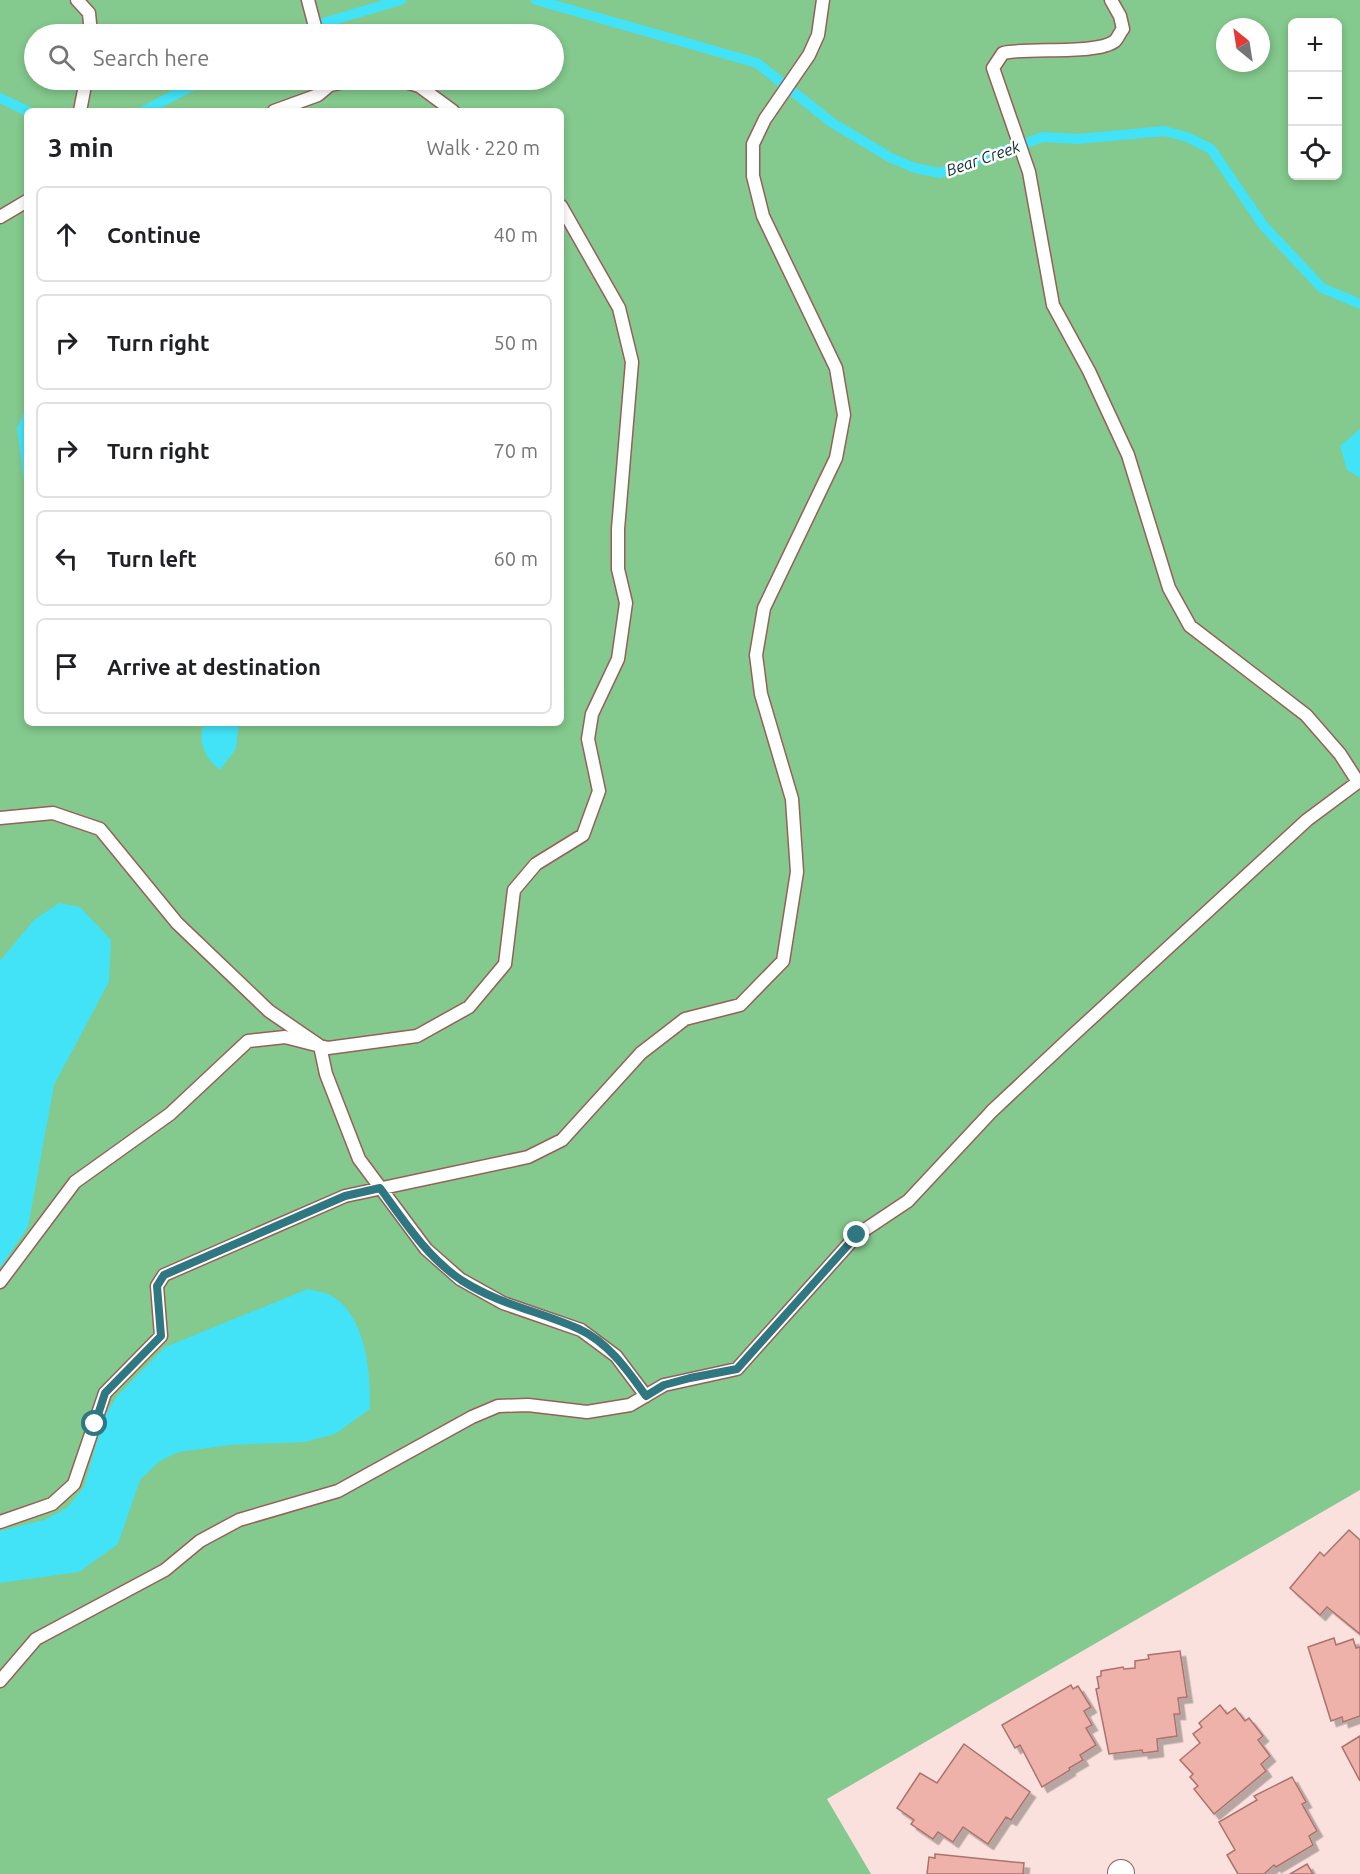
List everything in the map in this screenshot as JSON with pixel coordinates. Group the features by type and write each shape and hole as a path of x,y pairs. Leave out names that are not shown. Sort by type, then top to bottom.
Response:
{"lane":[{"path":"77,0 90,13 91,24"},
{"path":"308,0 314,24"},
{"path":"0,1522 52,1504 74,1484 105,1393 161,1336 157,1286 164,1275 345,1196 528,1157 562,1140 641,1053 685,1019 740,1005 783,961 797,872 792,799 761,694 756,655 764,608 836,458 843,415 836,368 763,216 753,176 753,144 765,119 809,55 818,35 823,0"},
{"path":"0,1681 36,1639 165,1570 200,1541 239,1520 338,1491 472,1417 498,1406 528,1404 587,1412 630,1405 664,1385 737,1369 857,1235 908,1201 992,1111 1064,1043 1307,820 1358,782 1340,754 1306,715 1190,626 1169,588 1128,455 1089,371 1053,305 1029,172 993,68 1003,53 1020,49 1090,49 1114,42 1123,29 1120,16 1111,0"},
{"path":"82,106 84,90"},
{"path":"282,108 318,95 322,90"},
{"path":"424,90 449,108"},
{"path":"0,217 24,203"},
{"path":"0,1282 75,1182 170,1114 248,1041 285,1037 328,1048 417,1036 469,1007 505,964 514,890 536,864 583,835 599,791 588,739 592,714 618,659 626,603 618,569 618,529 632,362 619,308 564,211"},
{"path":"0,818 53,813 100,829 177,923 269,1011 321,1046 326,1074 359,1159 426,1249 460,1279 502,1303 580,1330 616,1356 646,1396"}],"green space":[{"path":"0,0 1360,0 1360,1490 827,1799 871,1874 0,1874"}],"water":[{"path":"24,413 24,482 17,428"},
{"path":"1360,429 1360,478 1347,470 1340,446"},
{"path":"203,726 239,726 236,749 220,770 206,755 201,737"},
{"path":"59,903 80,907 111,940 109,982 54,1085 28,1227 0,1268 0,961 34,920"},
{"path":"308,1289 330,1295 352,1315 364,1346 369,1379 370,1409 335,1434 305,1442 230,1445 179,1452 160,1461 140,1480 118,1544 79,1572 0,1583 0,1531 44,1520 67,1508 84,1487 104,1417 117,1396 165,1347"}],"building":[{"path":"1349,1530 1360,1540 1360,1634 1327,1607 1320,1615 1290,1588 1320,1552 1324,1556"},
{"path":"1334,1638 1336,1645 1353,1639 1356,1648 1360,1647 1360,1716 1343,1722 1342,1717 1331,1721 1308,1647"},
{"path":"1180,1651 1187,1697 1178,1698 1180,1714 1174,1714 1177,1736 1157,1739 1158,1751 1143,1753 1142,1750 1109,1754 1096,1689 1099,1688 1097,1677 1101,1676 1101,1671 1123,1667 1124,1669 1135,1668 1135,1661 1149,1659 1148,1655"},
{"path":"1071,1685 1073,1689 1078,1686 1091,1707 1084,1711 1092,1725 1086,1728 1096,1745 1080,1755 1083,1760 1042,1787 1020,1745 1015,1748 1002,1725"},
{"path":"1220,1705 1227,1714 1235,1708 1245,1721 1249,1718 1263,1736 1258,1740 1270,1756 1261,1764 1266,1771 1214,1814 1194,1789 1198,1786 1190,1777 1193,1774 1180,1760 1200,1743 1193,1734 1202,1727 1199,1723"},
{"path":"1360,1736 1360,1781 1342,1747"},
{"path":"964,1744 1030,1792 1011,1820 1006,1817 988,1844 963,1827 953,1842 938,1832 933,1839 911,1824 914,1820 897,1808 920,1773 937,1783"},
{"path":"1292,1777 1306,1802 1302,1804 1317,1831 1309,1836 1313,1845 1276,1867 1274,1865 1264,1874 1238,1874 1227,1855 1235,1850 1219,1822 1257,1800 1254,1796"},
{"path":"935,1854 1024,1863 1023,1874 927,1874 929,1857 935,1858"},
{"path":"1307,1864 1313,1874 1290,1874"}],"waterway":[{"name":"Bear Creek","path":"320,24 401,0"},
{"name":"Bear Creek","path":"536,0 757,63 831,122 891,158 915,168 940,173 1043,137 1078,139 1164,131 1187,137 1211,149 1263,225 1322,288 1360,304"},
{"name":"Bear Creek","path":"150,108 184,90"},
{"name":"Bear Creek","path":"0,98 24,110"}],"route":[{"path":"95,1424 105,1393 161,1336 157,1286 164,1275 345,1196 380,1188 426,1249 460,1279 502,1303 580,1330 616,1356 646,1396 664,1385 737,1369 857,1235"}]}
